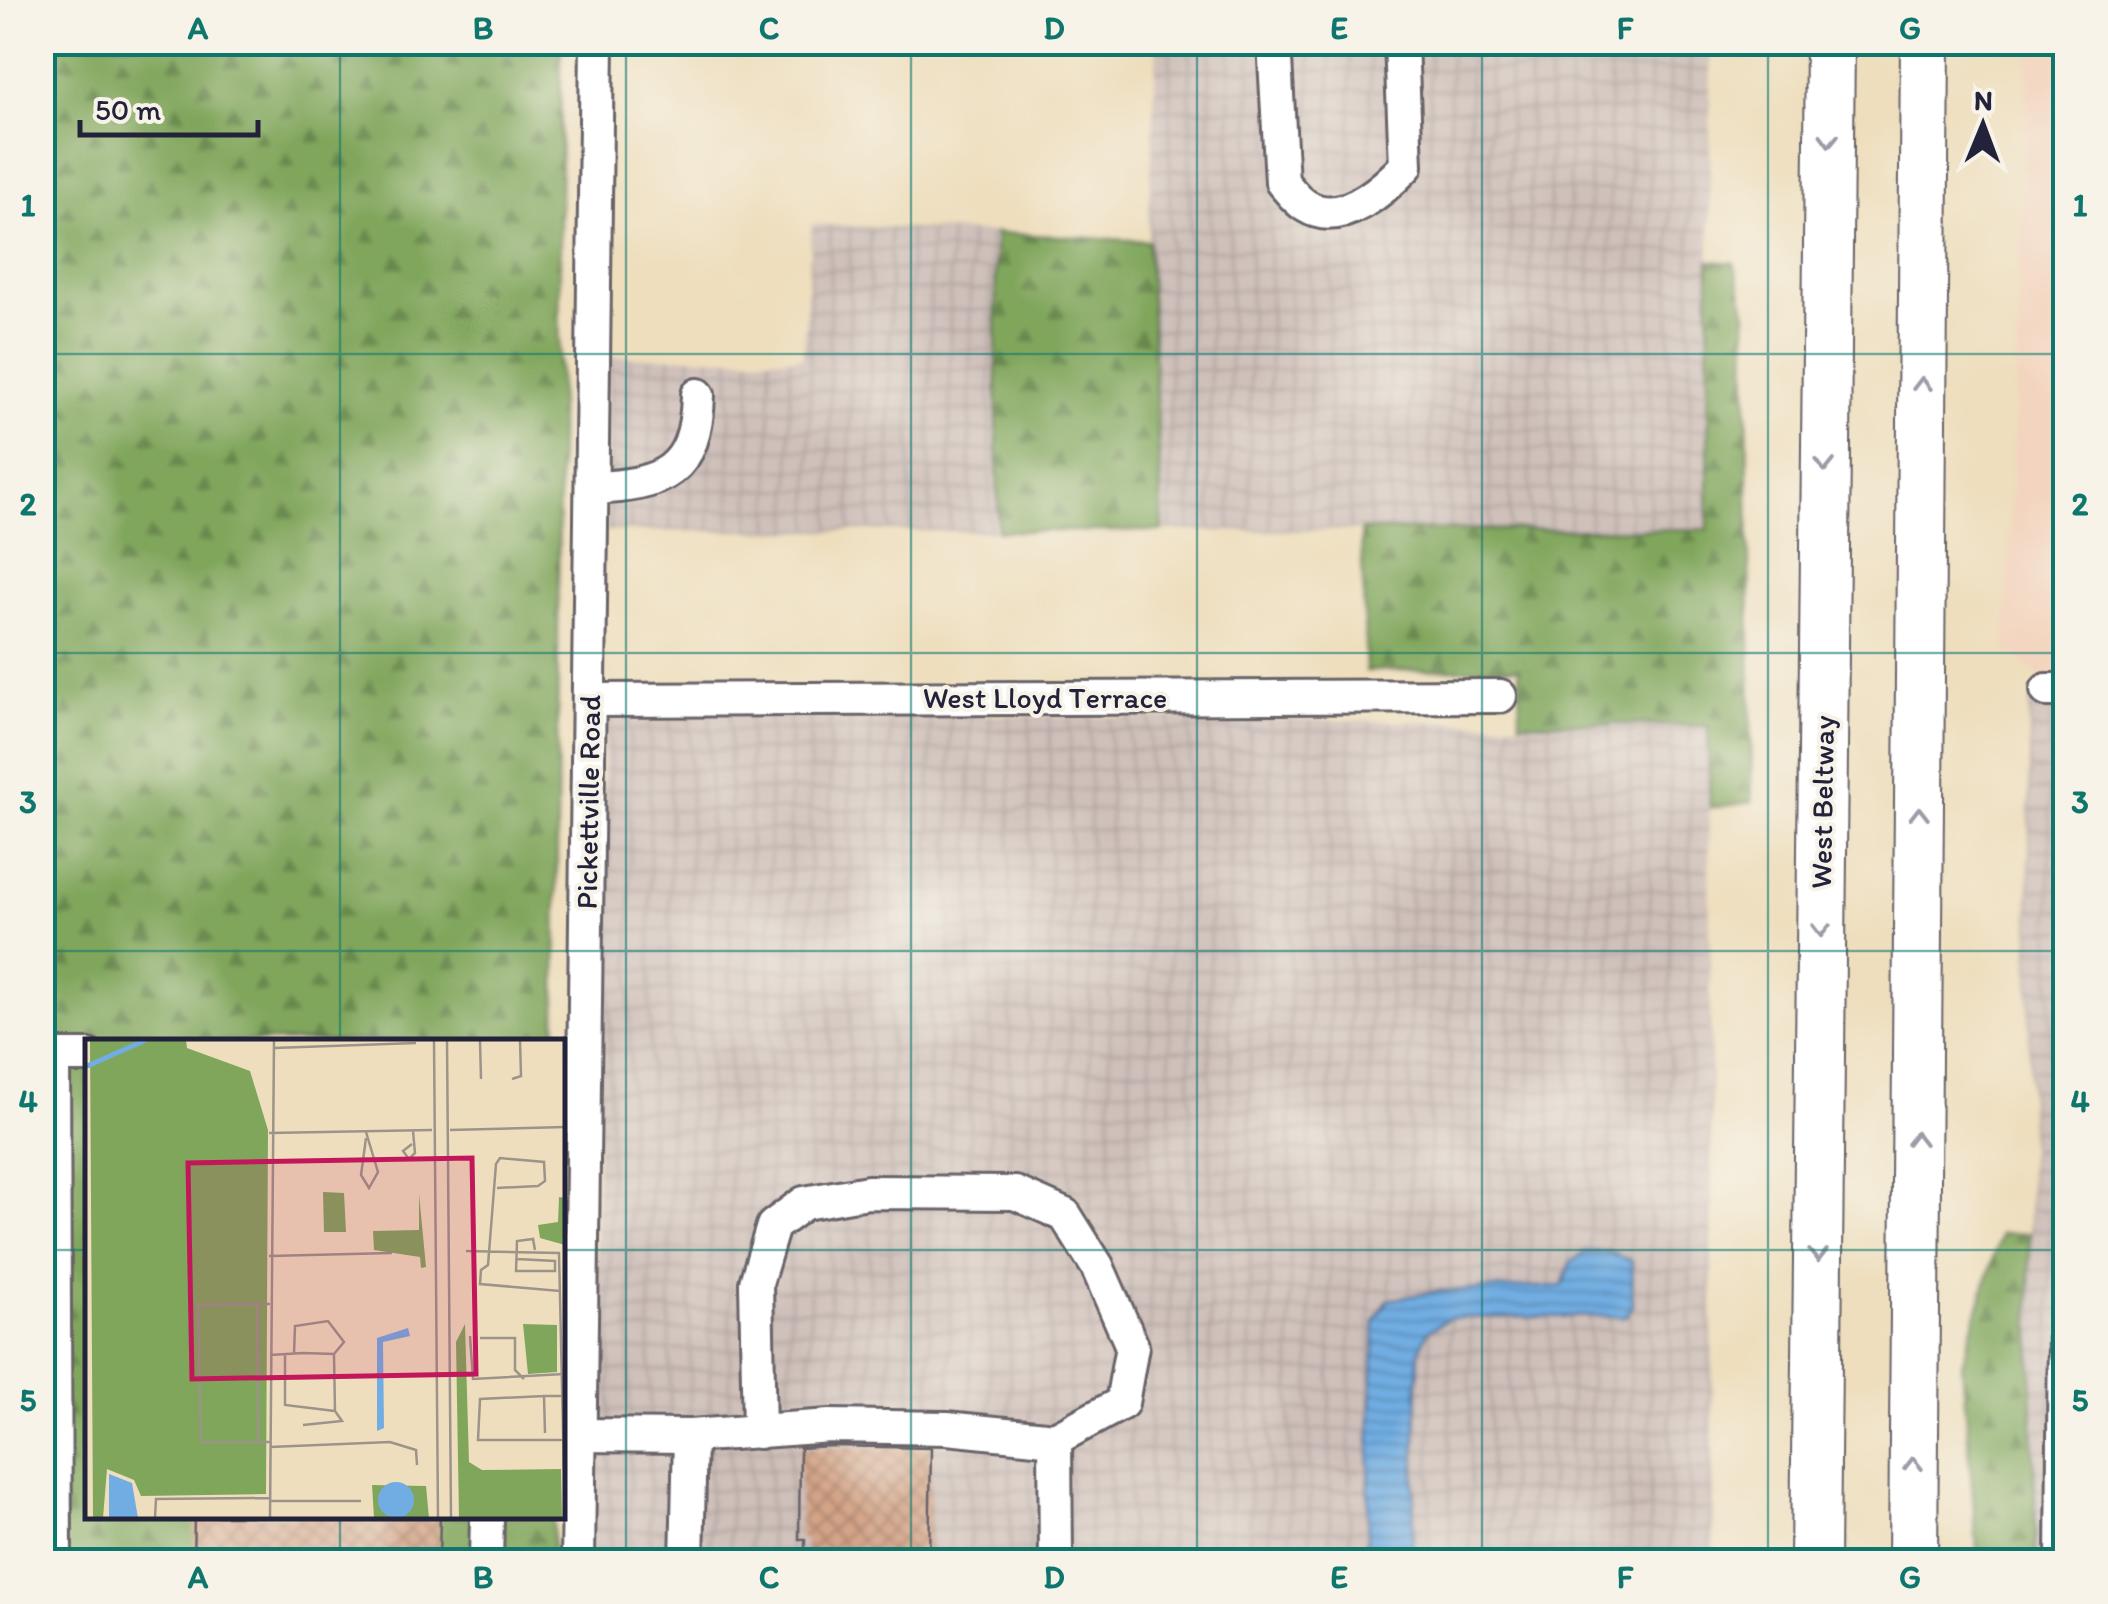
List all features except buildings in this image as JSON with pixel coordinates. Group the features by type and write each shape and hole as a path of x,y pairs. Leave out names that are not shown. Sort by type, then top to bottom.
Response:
{"highway":[{"name":"West Beltway","path":"1815,1562 1830,42"},
{"path":"1912,1562 1925,42"}],"street":[{"name":"Pickettville Road","path":"578,1562 574,1055 590,700 597,42"},
{"path":"1274,42 1282,182 1308,208 1340,212 1381,192 1406,166 1401,42"},
{"path":"592,488 633,486 672,469 689,453 696,439 698,395"},
{"name":"West Lloyd Terrace","path":"590,700 1500,696"},
{"path":"55,1562 52,1056 85,1056"},
{"path":"580,1436 690,1436 759,1432 849,1426 947,1428 1055,1439 1122,1403 1132,1346 1097,1266 1065,1214 1015,1193 868,1192 804,1203 773,1226 756,1284 759,1432"},
{"path":"2063,1562 2065,1319"},
{"path":"687,1562 690,1436"},
{"path":"1055,1439 1056,1562"},
{"path":"486,1562 487,1519"}],"shaded area":[{"path":"1157,43 1710,43 1709,529 1163,531 1148,241"},
{"path":"2029,43 2065,43 2065,680 2045,680 2005,650"},
{"path":"812,224 995,233 998,531 606,531 607,357 803,358"},
{"path":"2029,700 2065,700 2066,1561 2036,1561 2029,1233"},
{"path":"604,709 1708,726 1714,1561 591,1562"}],"green space":[{"path":"42,43 561,43 556,1039 85,1039 85,1519 553,1519 553,1561 43,1561"},
{"path":"995,233 1148,241 1163,531 998,531"},
{"path":"1709,261 1734,263 1746,310 1752,802 1710,808 1708,726 1520,722 1519,668 1366,671 1361,530 1708,529"},
{"path":"2029,1233 2036,1561 1978,1561 1962,1364 2000,1234"}],"water":[{"path":"1585,1252 1609,1252 1632,1261 1633,1306 1626,1316 1450,1318 1428,1331 1419,1352 1412,1561 1366,1561 1375,1320 1388,1300 1440,1291 1562,1286 1570,1263"}]}
